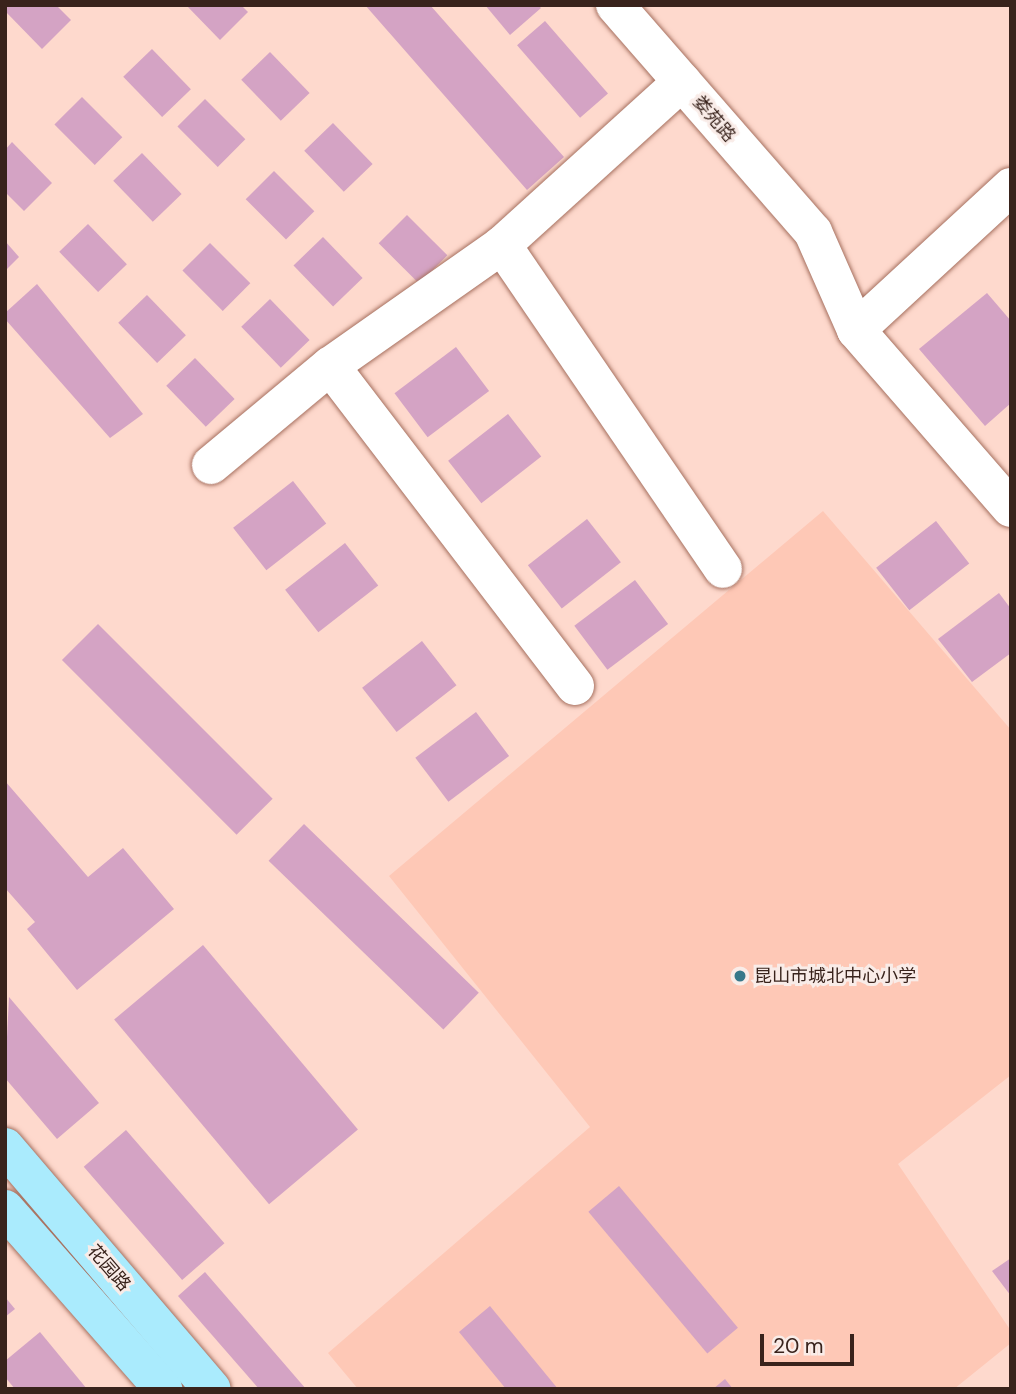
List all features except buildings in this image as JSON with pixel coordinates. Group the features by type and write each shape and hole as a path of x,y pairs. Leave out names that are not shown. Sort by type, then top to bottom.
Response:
{"main road":[{"name":"花园路","path":"5,1147 212,1389"},
{"path":"5,1209 163,1389"}],"street":[{"name":"娄苑路","path":"615,5 813,232 856,330 1011,508"},
{"path":"211,465 330,366 502,245 682,82"},
{"path":"856,330 1006,204"},
{"path":"502,245 723,569"},
{"path":"330,366 575,686"}],"shaded area":[{"name":"昆山市城北中心小学","path":"823,511 1011,730 1011,1075 898,1164 1011,1331 1011,1343 954,1389 358,1389 328,1353 590,1127 389,876"}],"place":[{"name":"昆山市城北中心小学","path":"740,976"}]}
